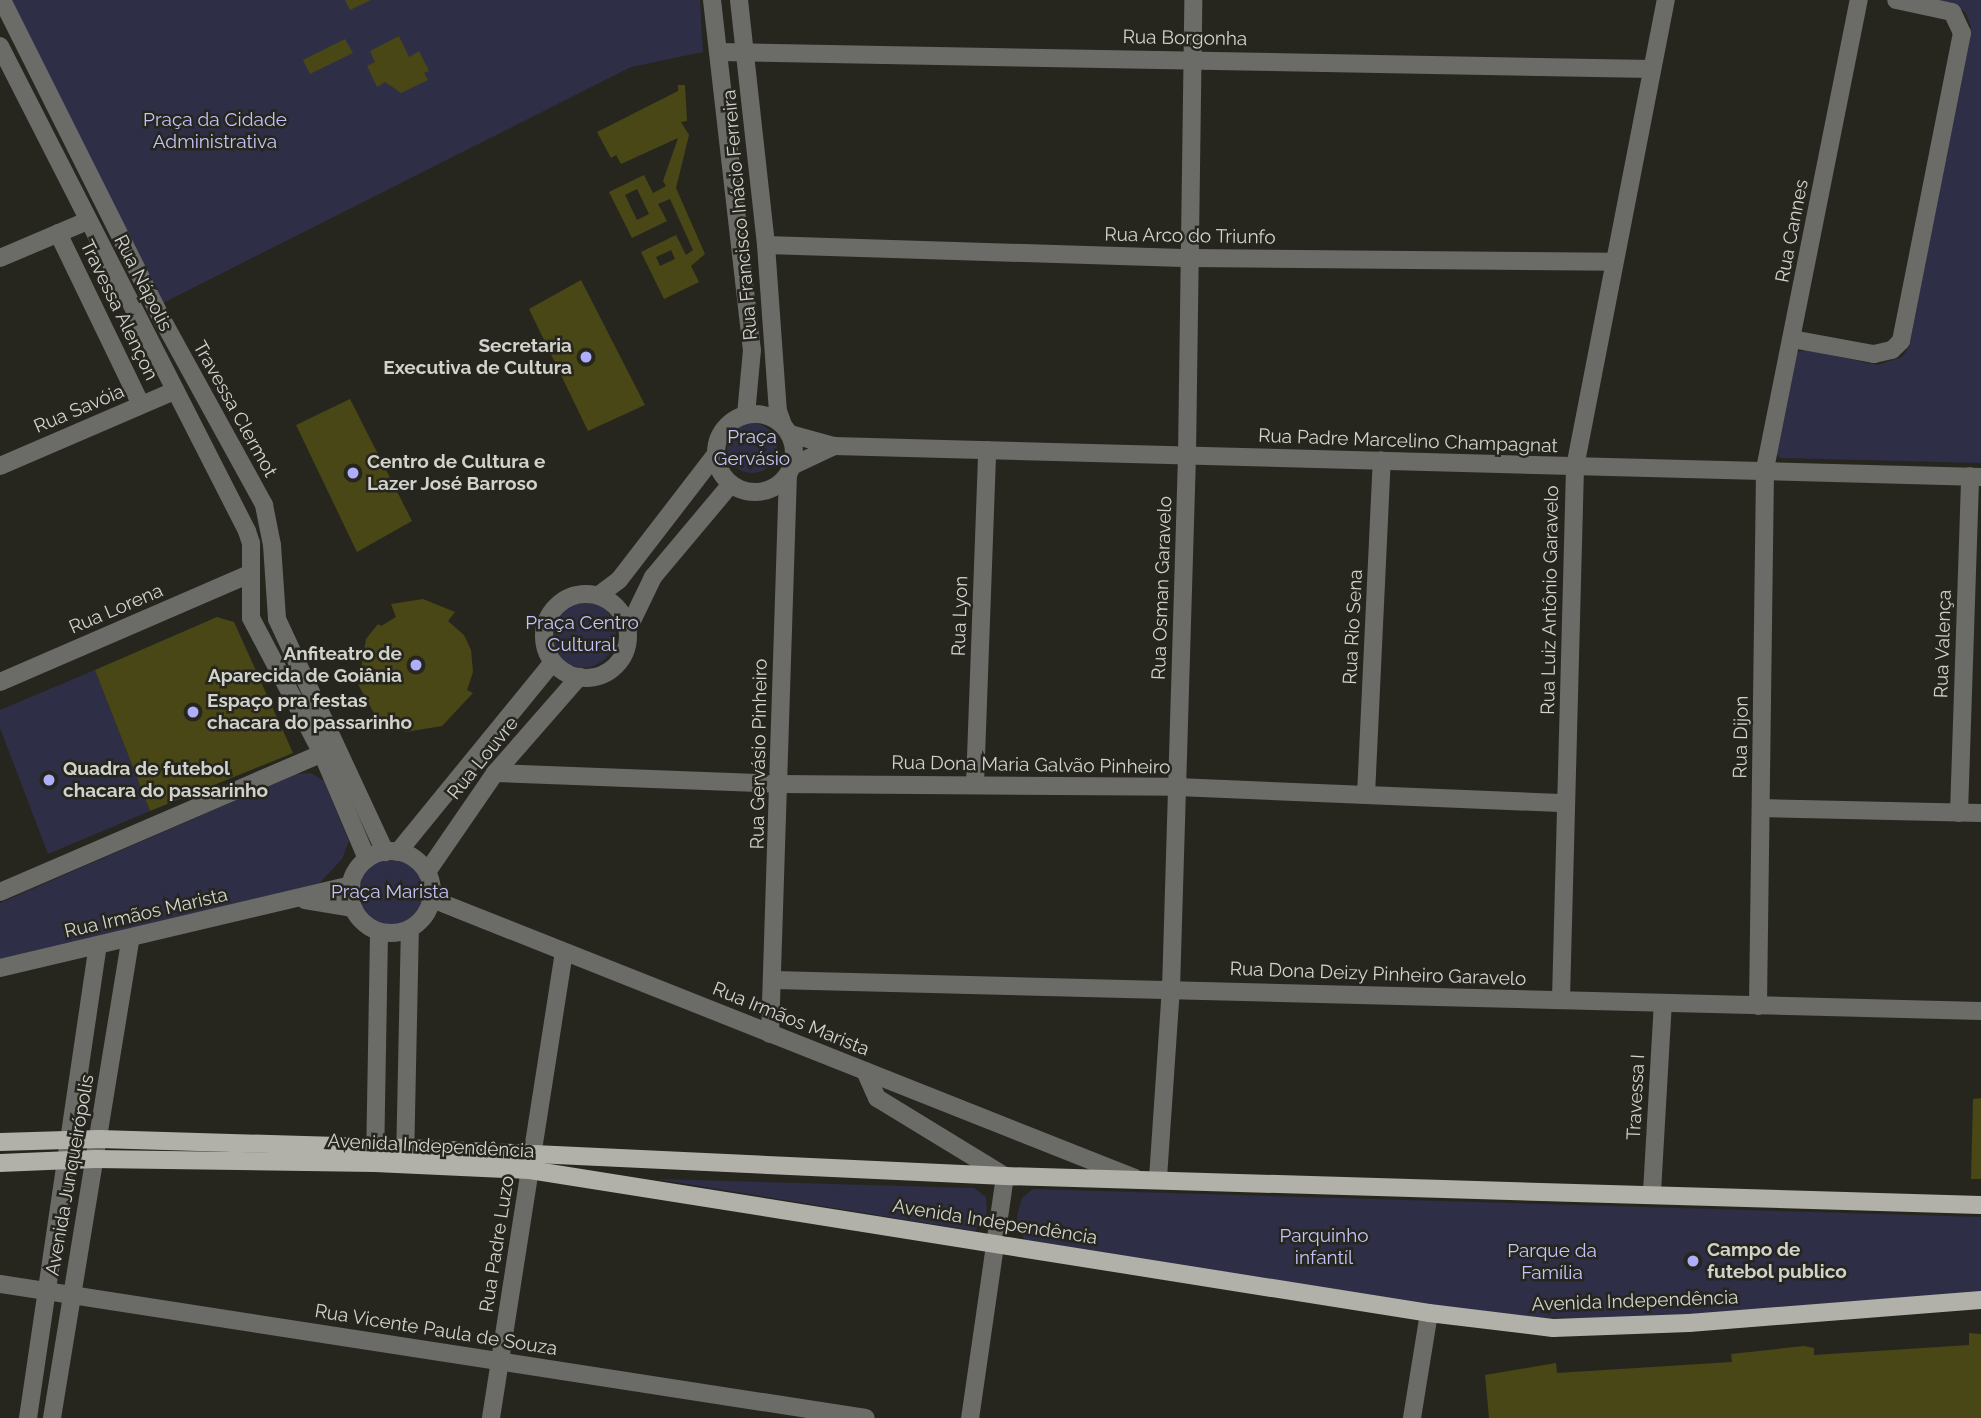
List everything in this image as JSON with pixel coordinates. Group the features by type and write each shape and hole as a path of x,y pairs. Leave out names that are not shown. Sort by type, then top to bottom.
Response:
{"main road":[{"name":"Avenida Independência","path":"0,1142 99,1139 405,1156 533,1152 1005,1176 1652,1192 1981,1205"},
{"name":"Avenida Independência","path":"0,1163 95,1158 375,1155"},
{"name":"Avenida Independência","path":"405,1156 530,1170 1517,1325 1586,1328 1981,1300"}],"street":[{"name":"Travessa Clermot","path":"2,0 163,321 264,505 272,545 277,619 392,852"},
{"name":"Rua Francisco Inácio Ferreira","path":"712,0 752,350 746,415"},
{"name":"Rua Francisco Inácio Ferreira","path":"739,0 766,244 778,411 787,429"},
{"name":"Rua Osman Garavelo","path":"1158,1178 1171,989 1187,455 1193,0"},
{"name":"Rua Luiz Antônio Garavelo","path":"1561,999 1574,467 1666,0"},
{"name":"Rua Cannes","path":"1765,469 1859,0"},
{"path":"1792,339 1874,354 1901,341 1962,33 1952,12 1896,0"},
{"path":"1,49 21,39"},
{"name":"Rua Nápolis","path":"1,49 247,531 251,543 251,618 322,754"},
{"name":"Rua Borgonha","path":"718,52 745,49 1652,69"},
{"path":"0,258 87,220"},
{"name":"Travessa Alençon","path":"58,233 141,405"},
{"name":"Rua Arco do Triunfo","path":"766,244 1191,258 1614,262"},
{"name":"Rua Savóia","path":"0,466 174,391"},
{"path":"599,595 619,580 716,454 721,433 746,415 766,416 787,429 790,470 765,491 745,491 731,484 716,454"},
{"name":"Rua Padre Marcelino Champagnat","path":"787,429 834,446 1574,467 1765,469 1975,477"},
{"name":"Rua Padre Marcelino Champagnat","path":"790,470 834,446"},
{"name":"Rua Lyon","path":"975,784 987,450"},
{"name":"Rua Rio Sena","path":"1366,795 1382,460"},
{"name":"Rua Dijon","path":"1758,1006 1765,469"},
{"name":"Rua Gervásio Pinheiro","path":"770,1034 775,980 778,784 790,470"},
{"name":"Rua Valença","path":"1959,813 1975,477"},
{"path":"628,629 615,604 599,595 576,595 552,611 544,637 553,662 579,677 599,676 616,666 626,649 628,629 653,577 731,484"},
{"name":"Rua Lorena","path":"0,682 249,574"},
{"name":"Rua Louvre","path":"392,852 553,662"},
{"name":"Rua Louvre","path":"427,872 495,773 579,677"},
{"path":"0,892 322,754 367,859"},
{"name":"Rua Dona Maria Galvão Pinheiro","path":"495,773 778,784 1177,787 1566,803"},
{"path":"1761,808 1981,813"},
{"path":"392,852 427,872 432,899 428,911 410,929 379,932 359,919 353,908 351,885 367,859 392,852"},
{"name":"Rua Irmãos Marista","path":"0,968 130,940 351,885"},
{"name":"Rua Irmãos Marista","path":"301,899 353,908"},
{"name":"Rua Irmãos Marista","path":"432,899 1135,1178"},
{"path":"405,1156 410,929"},
{"path":"375,1155 379,932"},
{"name":"Avenida Junqueirópolis","path":"52,1418 130,940"},
{"name":"Avenida Junqueirópolis","path":"28,1418 70,1159 98,946"},
{"name":"Rua Padre Luzo","path":"491,1418 564,953"},
{"name":"Rua Dona Deizy Pinheiro Garavelo","path":"775,980 1981,1011"},
{"name":"Travessa I","path":"1652,1192 1663,1004"},
{"path":"865,1071 877,1098 1005,1176 998,1245 970,1418"},
{"name":"Rua Vicente Paula de Souza","path":"0,1284 866,1418"},
{"path":"1412,1418 1429,1313"}],"green space":[{"name":"Praça da Cidade Administrativa","path":"2,0 700,0 703,52 631,67 157,306"},
{"path":"1929,0 1981,0 1981,463 1780,458 1776,453 1797,352 1806,350 1878,365 1902,357 1909,347 1971,27 1966,13 1956,6"},
{"name":"Praça Gervásio","path":"752,423 770,430 777,448 770,466 752,473 734,466 727,448 734,430"},
{"name":"Praça Centro Cultural","path":"589,600 610,615 616,627 614,647 606,658 589,668 575,668 558,658 550,647 548,627 558,610 569,602"},
{"path":"95,670 150,811 48,854 0,728 0,710"},
{"path":"311,773 324,781 349,841 342,859 316,887 0,961 0,903 296,774"},
{"name":"Praça Marista","path":"390,858 403,861 414,868 421,879 424,892 421,905 414,916 403,923 390,926 377,923 366,916 359,905 356,892 359,879 366,868 377,861"},
{"path":"656,1179 974,1188 986,1197 987,1217 975,1231"},
{"name":"Parque da Família","path":"1033,1189 1981,1217 1981,1294 1641,1319 1505,1317 1026,1241 1018,1230 1017,1216 1022,1198"}],"building":[{"path":"345,0 371,0 350,10"},
{"path":"399,36 409,57 419,51 429,71 424,73 428,80 401,93 385,82 377,87 367,66 375,62 370,51"},
{"path":"345,39 353,53 310,74 303,60"},
{"path":"678,85 685,85 687,121 681,122 689,135 676,188 705,254 691,266 699,282 664,299 641,252 676,235 686,255 693,250 670,199 658,204 667,221 632,238 609,192 644,175 653,193 666,186 663,181 678,138 621,164 616,155 611,158 597,132 678,91","holes":["637,189 649,214 637,220 625,195","671,250 675,259 660,266 656,257"]},
{"name":"Secretaria Executiva de Cultura","path":"581,280 645,405 588,431 529,309"},
{"name":"Centro de Cultura e Lazer José Barroso","path":"350,399 412,521 357,552 296,425"},
{"name":"Anfiteatro de Aparecida de Goiânia","path":"423,599 455,612 448,621 464,635 471,650 473,672 467,690 473,693 442,726 406,732 375,715 354,677 360,676 366,639 378,624 381,626 396,617 391,604"},
{"name":"Espaço pra festas chacara do passarinho","path":"217,617 234,622 293,753 150,811 95,670"},
{"path":"1981,1098 1981,1179 1971,1179 1973,1099"},
{"path":"1969,1333 1981,1334 1981,1418 1489,1418 1485,1375 1556,1363 1557,1373 1732,1362 1731,1354 1804,1346 1814,1348 1814,1355 1969,1345"}],"place":[{"name":"Secretaria Executiva de Cultura","path":"586,357"},
{"name":"Centro de Cultura e Lazer José Barroso","path":"353,473"},
{"name":"Anfiteatro de Aparecida de Goiânia","path":"416,665"},
{"name":"Espaço pra festas chacara do passarinho","path":"193,712"},
{"name":"Quadra de futebol chacara do passarinho","path":"49,780"},
{"name":"Campo de futebol publico","path":"1693,1261"}],"park label":[{"name":"Parquinho infantíl","path":"1324,1247"}]}
